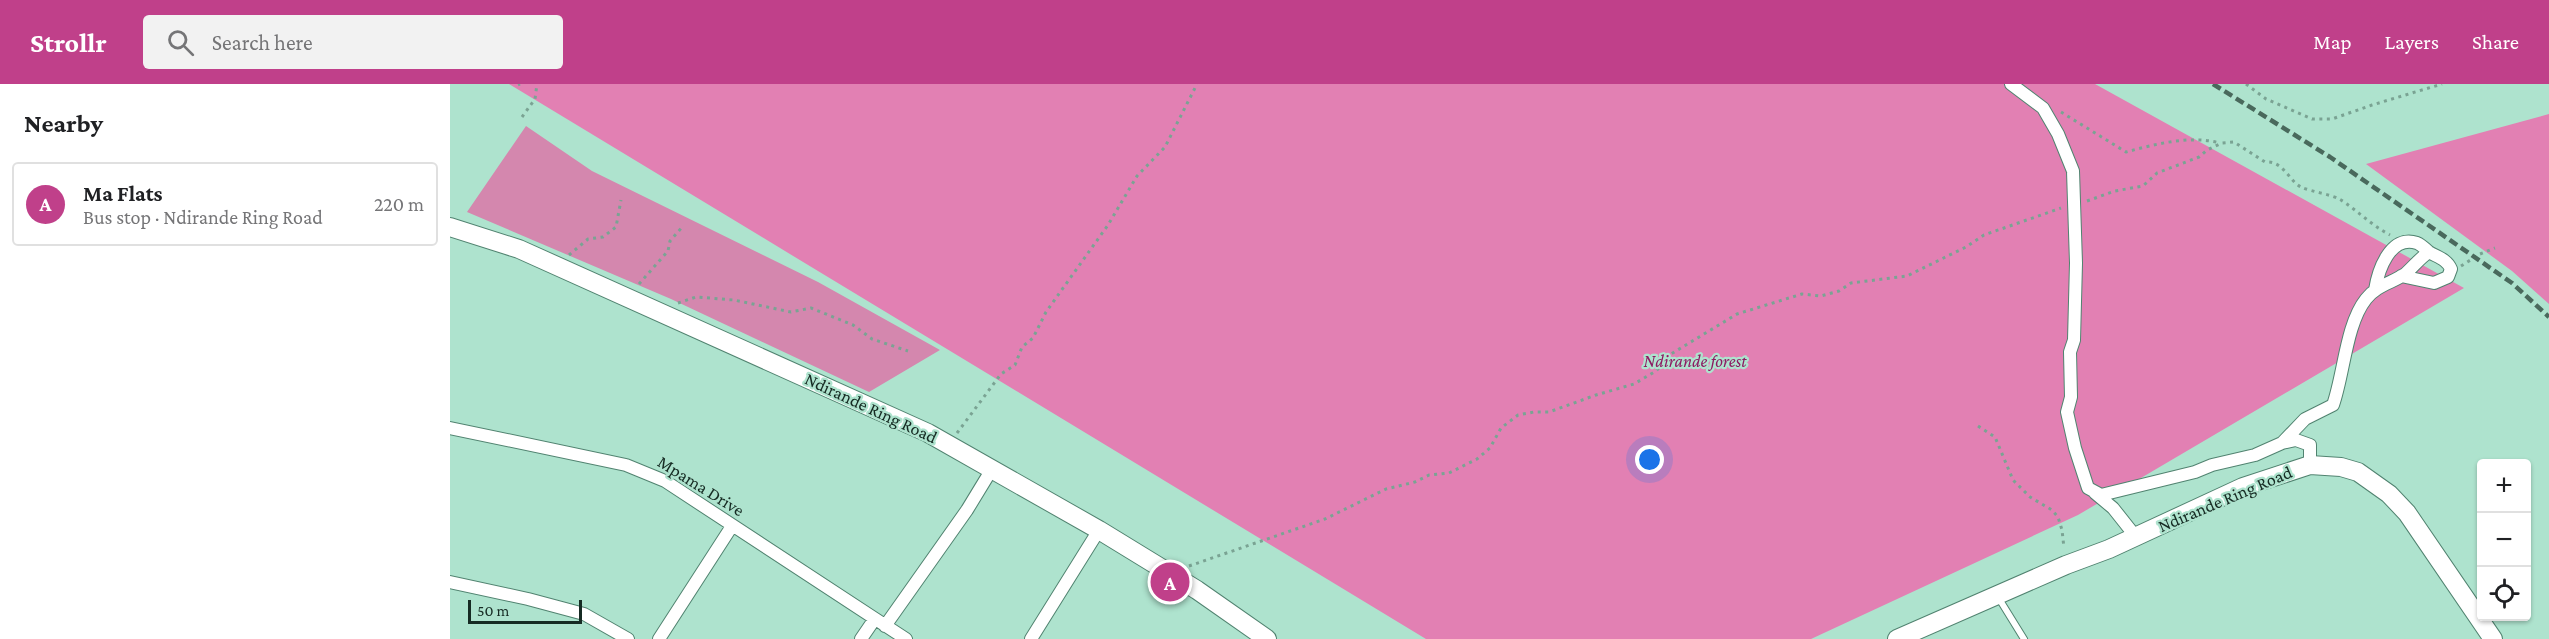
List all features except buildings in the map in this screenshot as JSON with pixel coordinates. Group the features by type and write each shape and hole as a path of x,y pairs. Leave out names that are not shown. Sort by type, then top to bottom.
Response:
{"street":[{"path":"2011,84 2043,108 2071,162 2075,203 2074,340 2070,352 2071,397 2067,412 2084,481 2113,508 2136,537"},
{"name":"Ndirande Ring Road","path":"450,227 519,249 928,433 1099,530 1267,639"},
{"path":"2374,290 2378,272 2386,256 2397,245 2410,242 2420,244 2443,259 2451,269 2448,277 2439,282 2401,276"},
{"path":"2282,443 2306,419 2332,405 2354,324 2365,300 2374,290 2401,276 2429,252"},
{"name":"Mpama Drive","path":"450,428 646,471 665,481 906,639"},
{"path":"2095,493 2112,493 2195,472 2296,440 2310,445 2310,465"},
{"name":"Ndirande Ring Road","path":"1897,639 2136,537 2243,488 2310,465 2341,467 2358,472 2389,494 2407,513 2493,639"},
{"path":"861,639 879,623 967,510 992,469"},
{"path":"659,639 732,526"},
{"path":"1031,639 1099,530"},
{"path":"450,582 528,599 584,615 628,639"}],"lane":[{"path":"1998,597 2024,639"}],"path":[{"path":"522,117 535,99 537,84"},
{"path":"949,445 1001,374 1015,365 1022,347 1033,338 1046,312 1108,225 1137,176 1165,147 1197,84"},
{"path":"2246,84 2266,99 2312,120 2332,120 2364,107 2442,84"},
{"path":"2043,108 2063,112 2126,152 2155,144 2201,139 2222,143 2234,142 2265,162 2271,162 2287,172 2299,187 2342,200 2372,225 2391,235 2397,245"},
{"path":"1167,572 1303,527 1386,489 1414,482 1429,475 1449,473 1477,459 1490,448 1501,428 1518,415 1549,412 1596,394 1634,384 1656,371 1671,354 1737,314 1802,294 1821,296 1839,291 1851,283 1907,276 1966,247 1984,235 2075,203 2143,186 2157,173 2199,157 2207,150 2222,143"},
{"path":"555,265 588,239 603,237 616,227 621,200"},
{"path":"627,296 668,252 670,241 683,226"},
{"path":"2451,269 2466,265 2480,254 2495,248"},
{"path":"656,310 696,297 734,300 791,312 811,308 853,325 872,339 908,351"},
{"path":"1978,426 1995,437 2013,480 2030,498 2052,510 2058,517 2062,530 2066,565"}],"shaded area":[{"path":"526,126 592,171 818,282 940,350 869,392 671,299 467,212"}],"green space":[{"name":"Ndirande forest","path":"509,84 2095,84 2464,288 2078,515 1811,639 1426,639"},
{"path":"2549,114 2549,304 2512,271 2366,164"}],"railway":[{"path":"2213,84 2330,157 2512,283 2549,317"}],"place":[{"name":"Ma Flats","path":"1170,582"}]}
